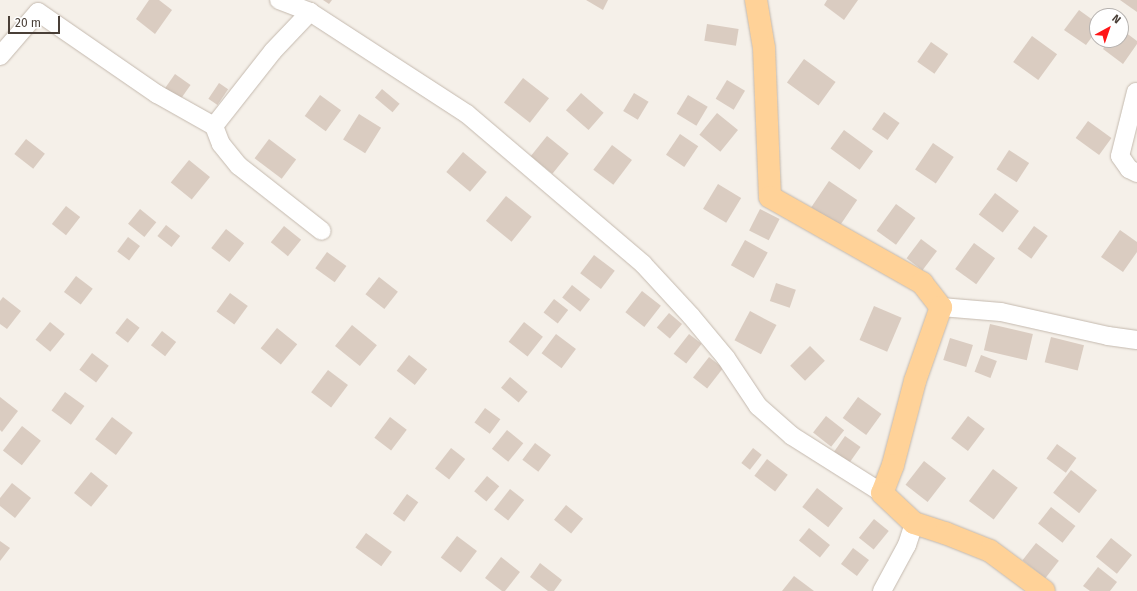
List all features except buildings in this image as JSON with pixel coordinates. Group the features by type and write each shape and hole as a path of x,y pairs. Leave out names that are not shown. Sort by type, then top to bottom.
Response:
{"main road":[{"path":"756,0 764,48 770,197 922,283 941,307 916,381 893,465 882,493 914,523 990,551 1044,591"}],"street":[{"path":"278,0 310,12 467,114 644,264 716,346 758,406 792,436 882,493"},
{"path":"0,56 38,12 157,94 214,126 222,144 239,166 322,231"},
{"path":"214,126 273,51 310,12"},
{"path":"1136,92 1120,156 1129,169 1137,173"},
{"path":"941,307 1001,312 1108,336 1137,340"},
{"path":"882,591 907,545 914,523"}]}
